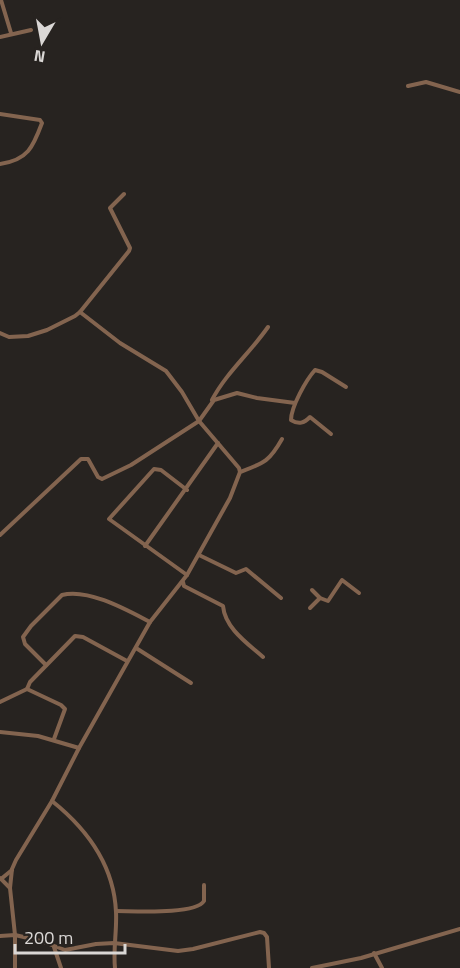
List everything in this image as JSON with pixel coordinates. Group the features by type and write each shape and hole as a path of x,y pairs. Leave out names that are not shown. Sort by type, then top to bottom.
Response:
{"street":[{"path":"1,0 11,33"},
{"path":"0,37 31,30"},
{"path":"408,86 426,82 460,92"},
{"path":"0,114 40,120 42,123 32,149 15,160 0,164"},
{"path":"0,333 9,337 28,336 47,330 80,312 129,251 130,248 110,208 124,194"},
{"path":"80,312 120,343 166,371 199,421 240,472"},
{"path":"0,535 81,459 88,459 98,477 102,479 131,465 199,421 225,379 267,327"},
{"path":"331,434 310,417 302,423 291,420 295,402 315,370 346,387"},
{"path":"212,401 237,393 257,399 295,402"},
{"path":"15,968 15,935 10,888 12,869 23,847 52,801 150,622 183,582 230,498 240,472 263,464 274,453 282,439"},
{"path":"145,546 218,443"},
{"path":"187,489 162,470 154,469 110,517 111,522 187,575"},
{"path":"198,555 236,573 246,569 281,598"},
{"path":"312,590 327,601 342,580 359,593"},
{"path":"183,582 184,586 223,606 224,616 241,638 263,657"},
{"path":"46,665 25,644 23,637 62,595 83,595 108,602 150,622"},
{"path":"310,608 320,598"},
{"path":"0,702 27,689 30,682 69,641 79,635 127,661"},
{"path":"136,648 191,683"},
{"path":"27,689 65,709 54,740"},
{"path":"0,732 38,736 79,748"},
{"path":"52,801 85,834 111,878 116,910 115,968"},
{"path":"10,888 1,879 12,869"},
{"path":"116,910 148,912 197,907 204,901 204,885"},
{"path":"312,968 374,954 460,929"},
{"path":"0,936 15,935 72,950 96,944 114,943 178,951 260,932 267,937 269,968"},
{"path":"54,947 61,968"},
{"path":"374,954 382,968"}]}
